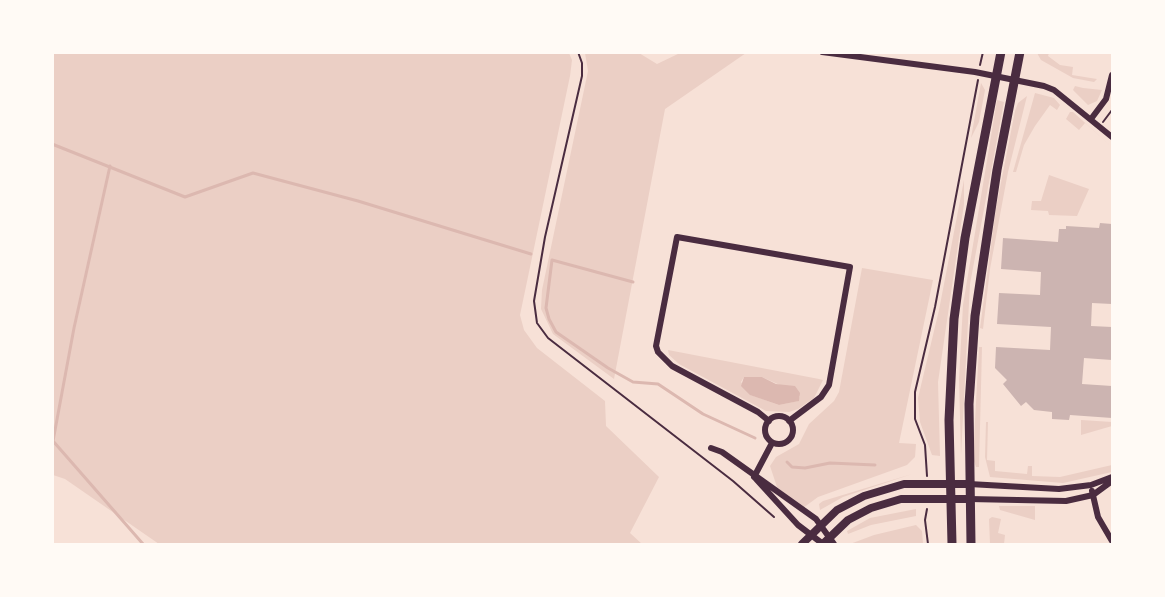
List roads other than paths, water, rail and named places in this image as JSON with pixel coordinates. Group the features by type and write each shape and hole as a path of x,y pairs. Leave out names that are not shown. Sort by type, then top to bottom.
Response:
{"main road":[{"path":"952,544 948,420 955,309 967,226 1001,52"},
{"path":"971,544 969,404 975,316 993,191 1020,52"}],"street":[{"path":"822,52 996,75 1054,90 1113,137"},
{"path":"1091,119 1106,99 1113,75"},
{"path":"769,421 672,366 658,352 656,345 677,237 850,267 829,385 822,397 789,421"},
{"path":"780,416 789,421 793,432 789,440 781,444 772,443 765,431 769,421 780,416"},
{"path":"754,477 772,443"},
{"path":"711,448 722,452 822,525 829,543"},
{"path":"754,477 811,536 829,543"},
{"path":"829,543 848,520 871,508 901,499 1052,502 1092,495 1113,479"},
{"path":"802,544 845,504 892,487 917,483 950,483 1059,489 1091,485 1113,479"},
{"path":"1091,485 1098,517 1113,542"}],"waterway":[{"path":"52,144 185,197 253,173 358,201 531,254"},
{"path":"110,166 74,328 53,441 143,544"},
{"path":"633,282 552,260 546,308 556,332 608,368 633,382 658,384 703,414 755,438"},
{"path":"787,462 792,467 805,468 830,463 875,465"}]}
